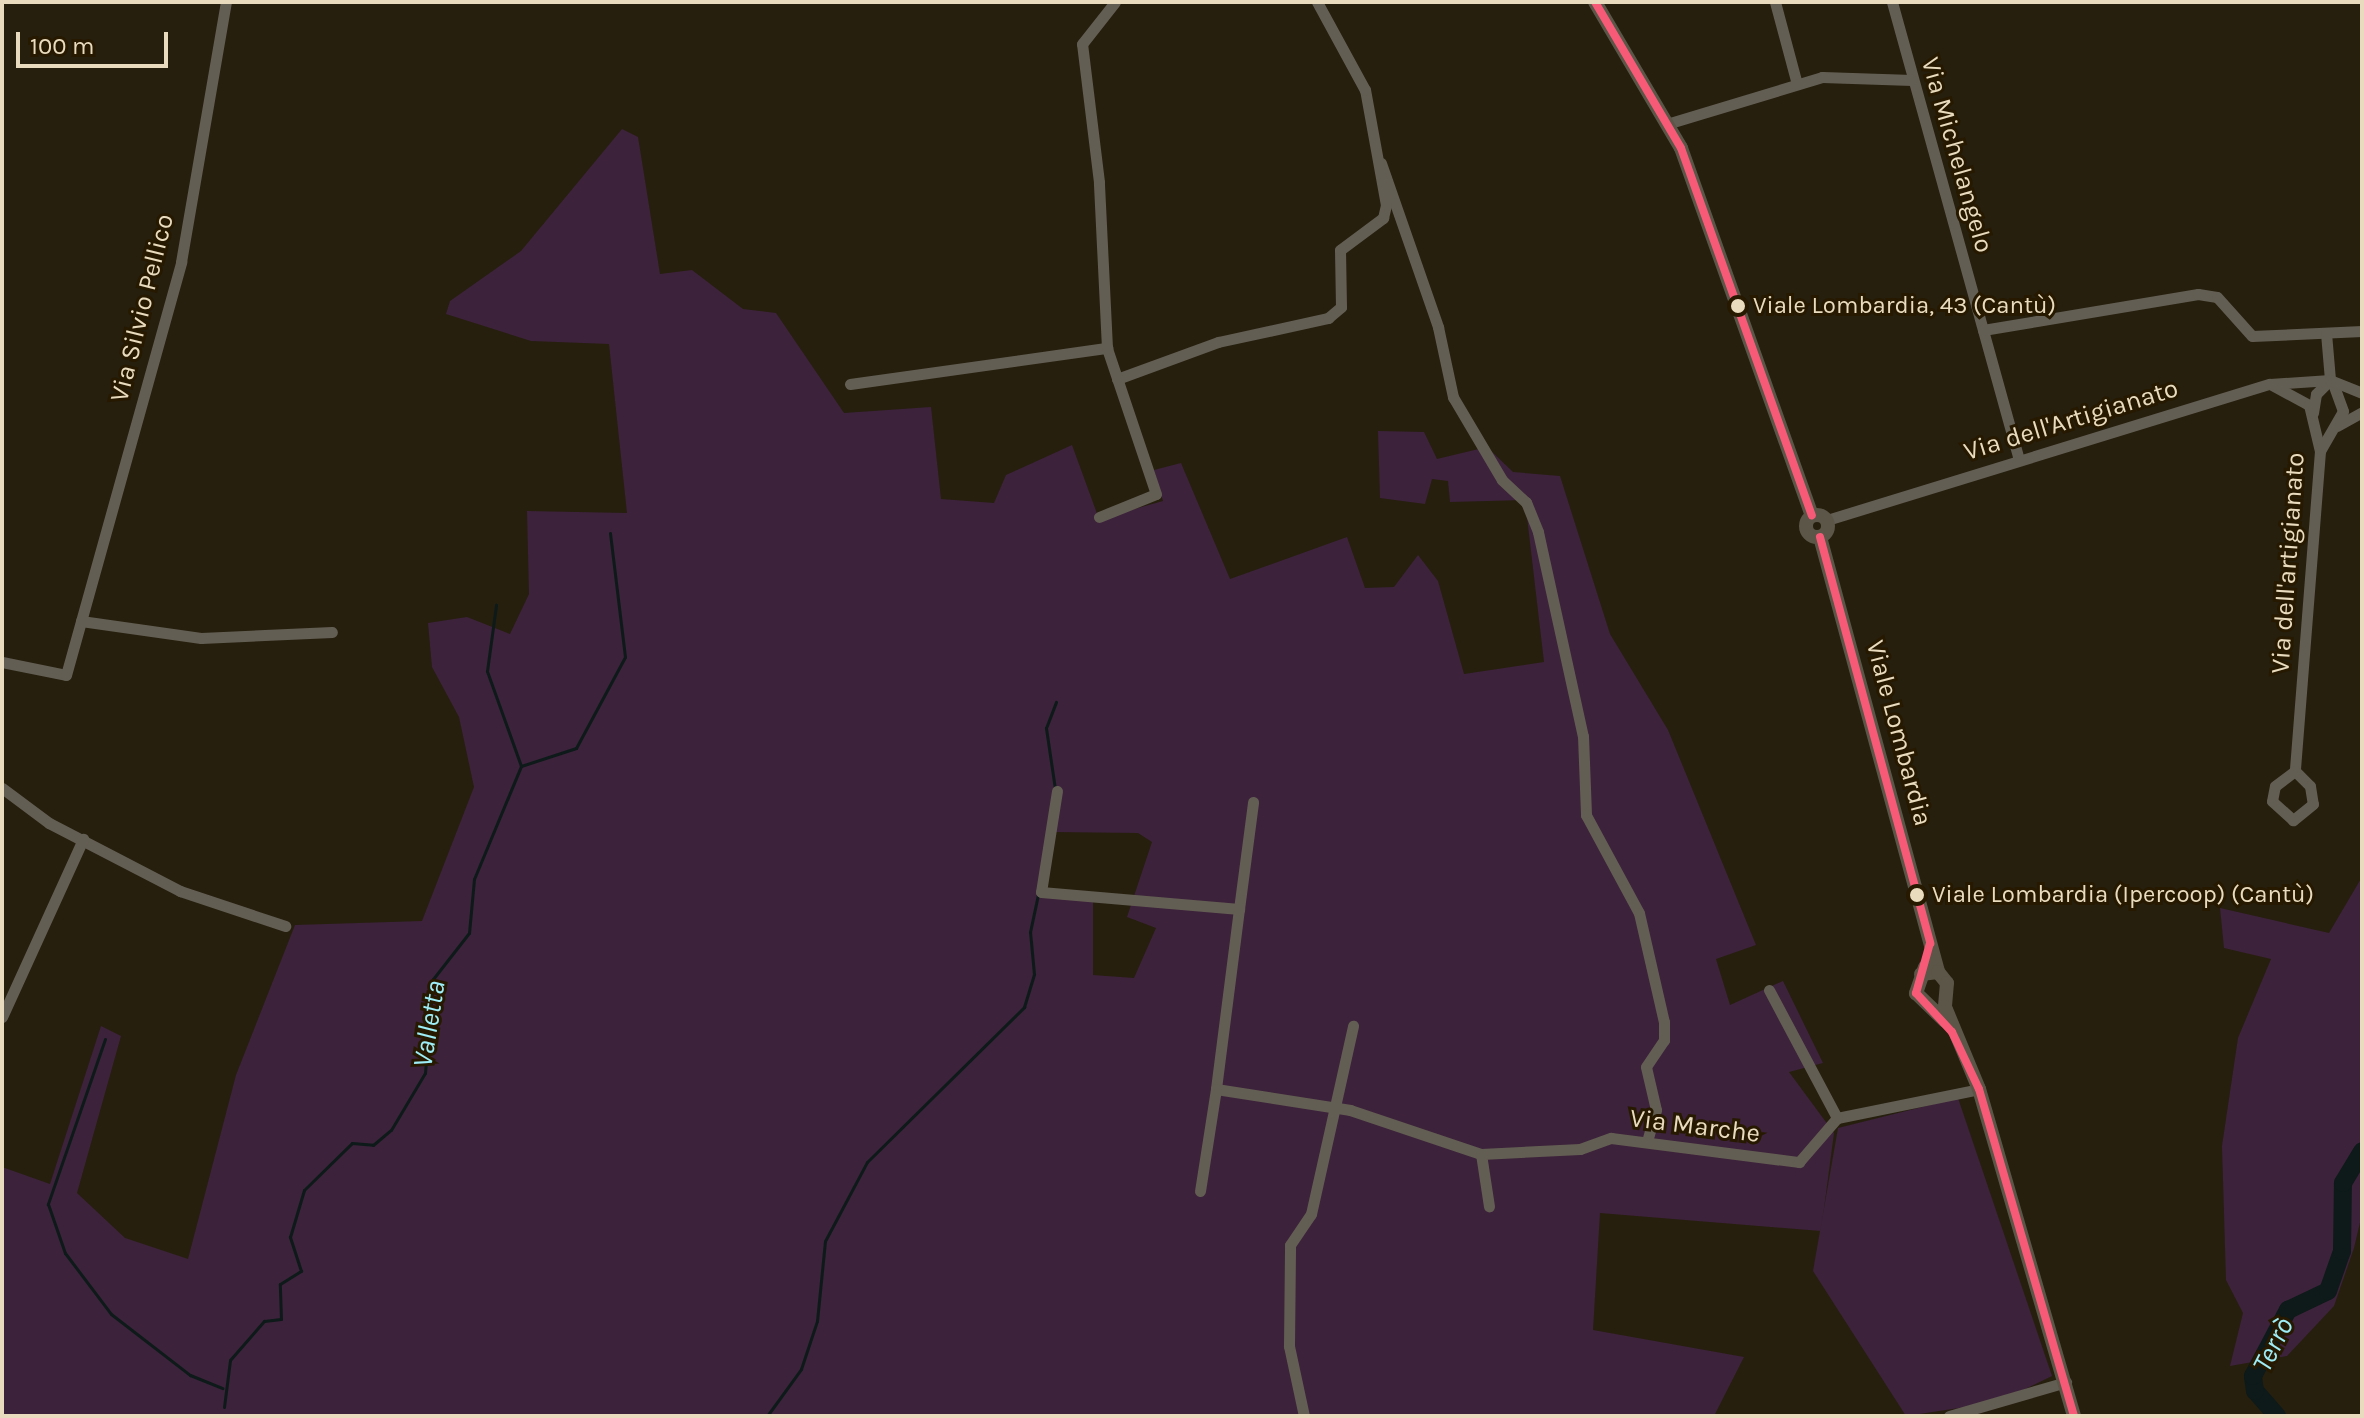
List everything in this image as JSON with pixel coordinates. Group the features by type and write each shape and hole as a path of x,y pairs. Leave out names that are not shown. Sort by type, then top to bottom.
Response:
{"main road":[{"path":"1595,2 1670,123 1812,515 1827,520 1820,537"},
{"name":"Viale Lombardia","path":"1812,515 1806,528 1820,537 1938,972"},
{"path":"1930,943 1916,993 1930,1004 1952,1032 1979,1089 2074,1416"},
{"path":"1921,974 1938,972 1947,983 1945,997 1952,1032"},
{"path":"1930,1004 1945,997"}],"street":[{"name":"Via Silvio Pellico","path":"2,662 66,675 181,262 226,2"},
{"path":"1099,517 1156,494 1107,348 1099,182 1082,44 1115,2"},
{"path":"1317,2 1365,90 1381,163 1438,327 1453,397 1536,523 1583,736 1586,815 1639,913 1664,1022 1663,1045 1646,1067 1656,1110 1647,1142"},
{"path":"1775,2 1797,84"},
{"name":"Via Michelangelo","path":"1892,2 2018,457"},
{"path":"1670,123 1822,77 1912,80"},
{"path":"1117,379 1218,342 1336,313 1340,250 1383,218 1381,163"},
{"path":"1983,330 2198,294 2217,297 2252,336 2362,331"},
{"path":"2313,414 2316,394 2330,380 2326,333"},
{"path":"850,384 1107,348"},
{"name":"Via dell'Artigianato","path":"1827,520 2018,457 2270,384 2330,380 2362,393"},
{"name":"Via dell'Artigianato","path":"2320,451 2344,402 2330,380"},
{"path":"2270,384 2298,396 2313,414"},
{"name":"Via dell'Artigianato","path":"2331,433 2362,412"},
{"name":"Via dell'artigianato","path":"2295,771 2275,786 2272,801 2293,820 2308,812 2313,794 2295,771 2320,451 2313,414"},
{"path":"81,621 201,638 332,632"},
{"path":"2,788 83,839 180,891 285,926"},
{"path":"1057,791 1041,892 1239,909"},
{"path":"1200,1191 1253,802"},
{"path":"2,1017 83,839"},
{"path":"1769,990 1837,1118 1979,1089"},
{"path":"1304,1416 1289,1346 1290,1245 1311,1214 1353,1026"},
{"name":"Via Marche","path":"1216,1089 1336,1109 1411,1126 1481,1154 1580,1149 1611,1138 1799,1162 1837,1118"},
{"path":"1481,1154 1489,1206"},
{"path":"1949,1416 2066,1382"}],"shaded area":[{"path":"622,129 638,137 660,274 692,270 743,309 776,313 844,413 931,407 941,499 994,503 1006,475 1072,445 1099,519 1163,501 1154,470 1181,463 1230,579 1347,537 1365,588 1394,587 1418,555 1438,581 1464,674 1544,662 1525,500 1450,502 1448,481 1432,479 1425,504 1380,498 1378,431 1424,432 1437,459 1487,447 1513,472 1560,476 1610,634 1668,730 1756,945 1716,959 1730,1005 1783,981 1823,1063 1789,1072 1834,1133 1821,1231 1600,1213 1593,1330 1744,1357 1714,1416 2,1416 2,1167 50,1184 101,1026 121,1036 77,1193 125,1238 188,1259 236,1075 295,925 422,921 474,787 459,717 432,667 428,623 467,617 510,634 529,594 527,511 627,513 609,344 531,341 446,314 450,301 521,251","holes":["1054,832 1138,833 1152,842 1127,917 1156,928 1134,978 1093,975 1093,902 1044,888"]},
{"path":"2362,877 2362,1214 2354,1248 2334,1306 2287,1356 2230,1366 2243,1313 2226,1280 2222,1146 2238,1038 2271,959 2224,948 2220,908 2329,933"},
{"path":"1958,1098 2052,1376 1999,1402 1906,1416 1813,1271 1838,1128"}],"waterway":[{"path":"521,766 576,748 625,657 610,533"},
{"name":"Valletta","path":"224,1407 230,1360 264,1321 281,1319 280,1284 301,1271 290,1237 304,1190 352,1143 373,1145 391,1130 425,1073 433,979 469,933 474,879 521,766 487,671 496,605"},
{"path":"1055,789 1046,728 1056,702"},
{"path":"767,1416 801,1369 817,1321 825,1241 867,1162 1024,1007 1034,974 1030,932 1038,895"},
{"path":"105,1039 48,1204 65,1253 111,1314 190,1375 222,1388"},
{"name":"Terrò","path":"2277,1416 2255,1391 2253,1376 2288,1310 2328,1291 2342,1251 2343,1183 2362,1151"}],"transit line":[{"path":"1595,2 1681,148 1812,515"},
{"path":"1820,537 1930,943 1916,993 1952,1032 1979,1089 2074,1416"}],"place":[{"name":"Viale Lombardia, 43 (Cantù)","path":"1738,306"},
{"name":"Viale Lombardia (Ipercoop) (Cantù)","path":"1917,895"}]}
